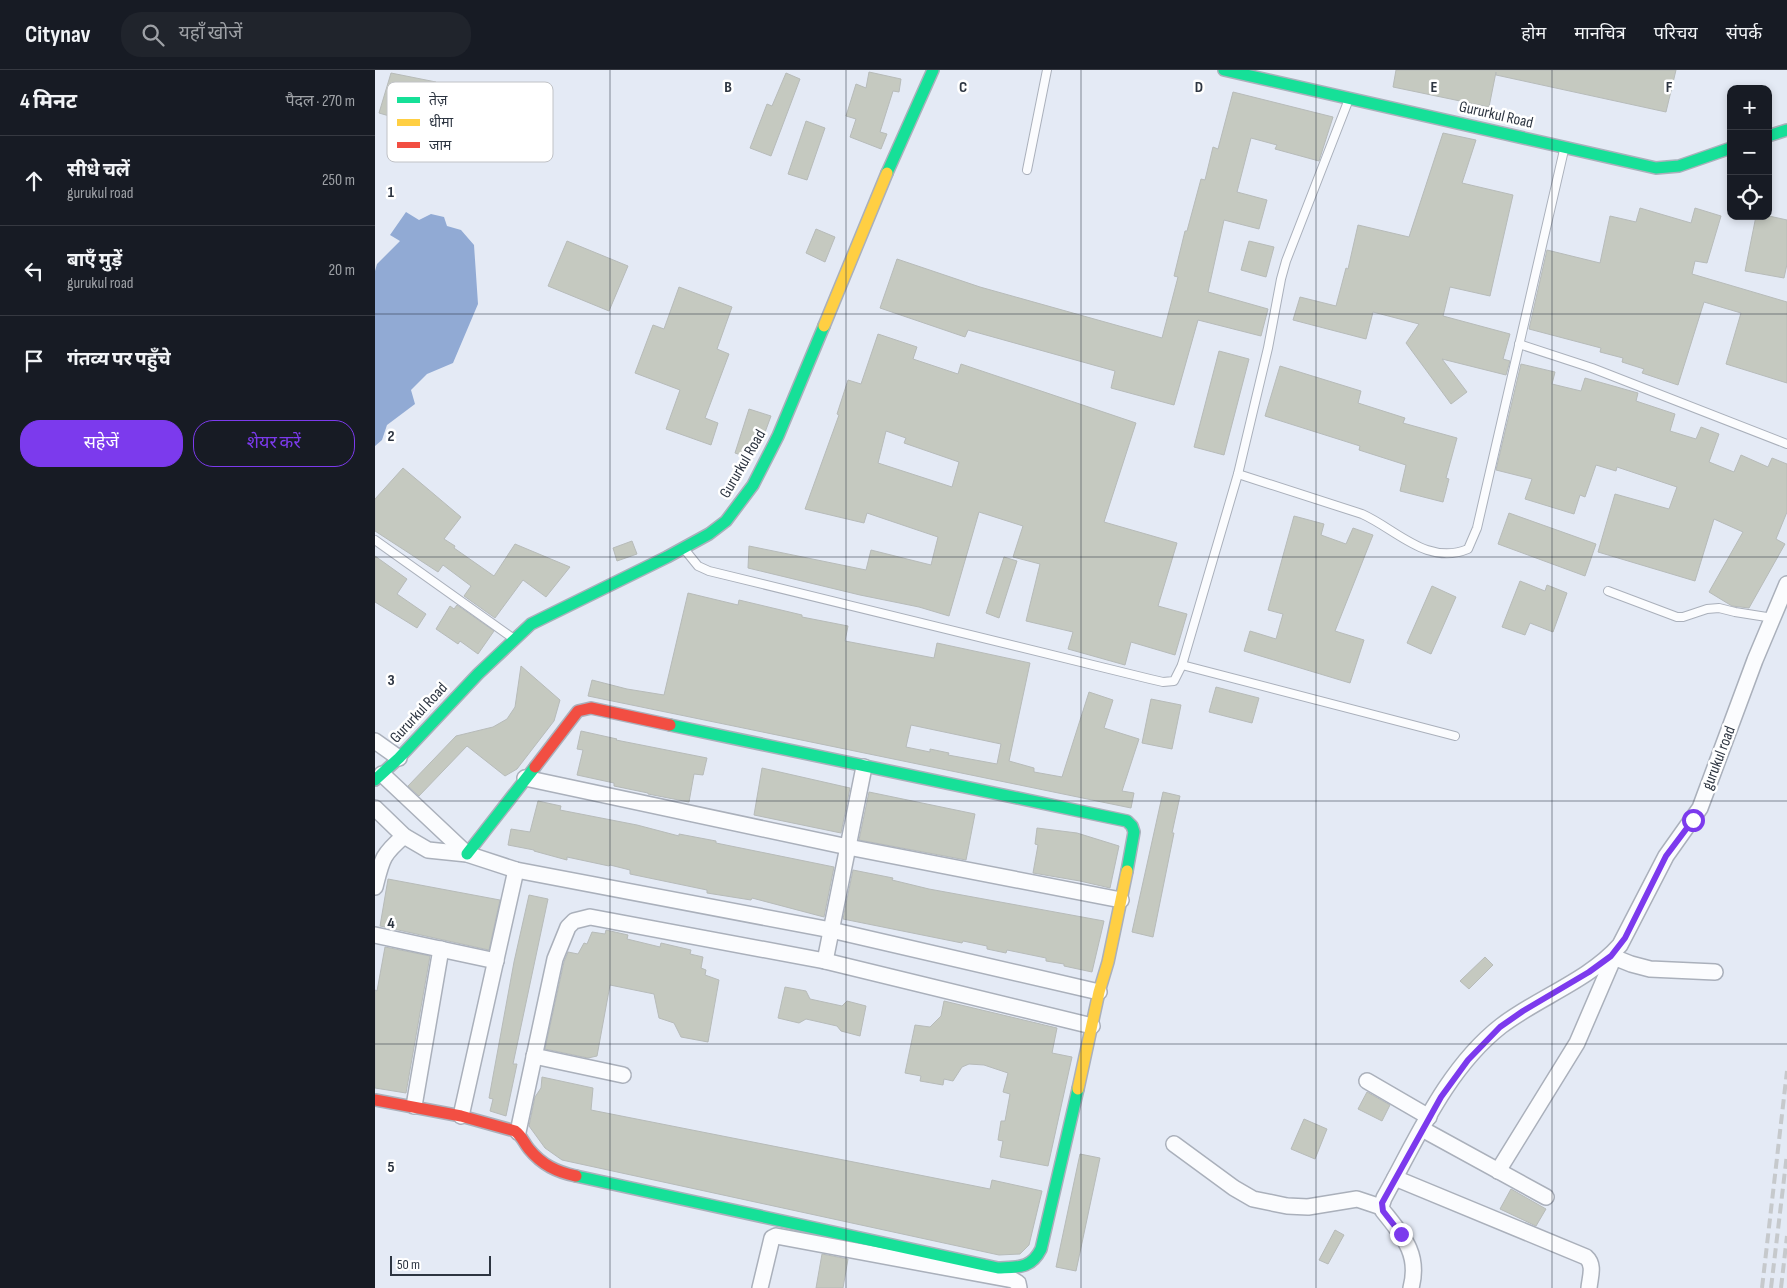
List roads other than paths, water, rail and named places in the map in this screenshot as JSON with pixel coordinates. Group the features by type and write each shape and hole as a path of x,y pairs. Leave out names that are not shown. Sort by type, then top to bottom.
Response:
{"street":[{"name":"Gururkul Road","path":"378,777 399,758 478,674 531,624 684,548 709,534 726,521 735,511 753,485 778,436 892,160 933,70"},
{"name":"Gururkul Road","path":"1224,70 1656,168 1679,166 1727,149"},
{"path":"1772,135 1787,130"},
{"name":"gurukul road","path":"1381,1207 1384,1198 1426,1123 1456,1074 1481,1045 1500,1027 1523,1011 1613,957 1625,938 1666,856 1700,808 1755,660 1787,584"},
{"path":"375,1100 461,1116 517,1132 534,1155 557,1172 998,1268 1019,1267 1031,1264 1038,1257 1121,900 1135,831 1134,826 1127,821 591,708 578,711 467,854"},
{"path":"375,741 399,758"},
{"path":"825,961 864,766"},
{"path":"378,777 467,854"},
{"path":"525,778 848,847 1121,900"},
{"path":"375,808 404,836 433,851 467,854 516,870 831,930 1099,992"},
{"path":"375,887 384,856 404,836"},
{"path":"461,1116 516,870"},
{"path":"517,1132 555,959 568,927 574,921 582,918 590,917 825,961 1091,1026"},
{"path":"375,935 496,961"},
{"path":"414,1106 441,949"},
{"path":"1498,1171 1577,1044 1613,957 1650,969 1715,972"},
{"path":"534,1056 623,1075"},
{"path":"1367,1081 1498,1171 1545,1197"},
{"path":"1174,1144 1234,1188 1253,1199 1287,1206 1308,1207 1357,1199 1381,1207 1408,1246 1415,1274 1411,1288"},
{"path":"1395,1178 1589,1260 1592,1266 1589,1288"},
{"path":"761,1288 772,1238 776,1236 1013,1280 1018,1283 1019,1288"}],"lane":[{"path":"1027,170 1047,70"},
{"path":"684,548 698,566 709,571 1140,677 1171,682 1177,677 1182,665 1238,474 1268,348 1286,261 1349,98"},
{"path":"1238,474 1362,514 1421,548 1447,552 1468,549 1477,528 1565,147"},
{"path":"1519,344 1592,368 1787,444"},
{"path":"375,540 514,639"},
{"path":"1609,591 1683,618 1707,609 1719,608 1773,618"},
{"path":"1182,665 1455,736"}],"water":[{"path":"406,212 419,220 431,214 444,217 447,226 461,230 474,245 478,304 453,363 427,374 411,390 415,404 387,425 382,440 375,446 375,271 377,264 400,241 390,235"}],"railway":[{"path":"1762,1288 1787,1071"},
{"path":"1771,1288 1787,1154"},
{"path":"1781,1288 1787,1236"}]}
